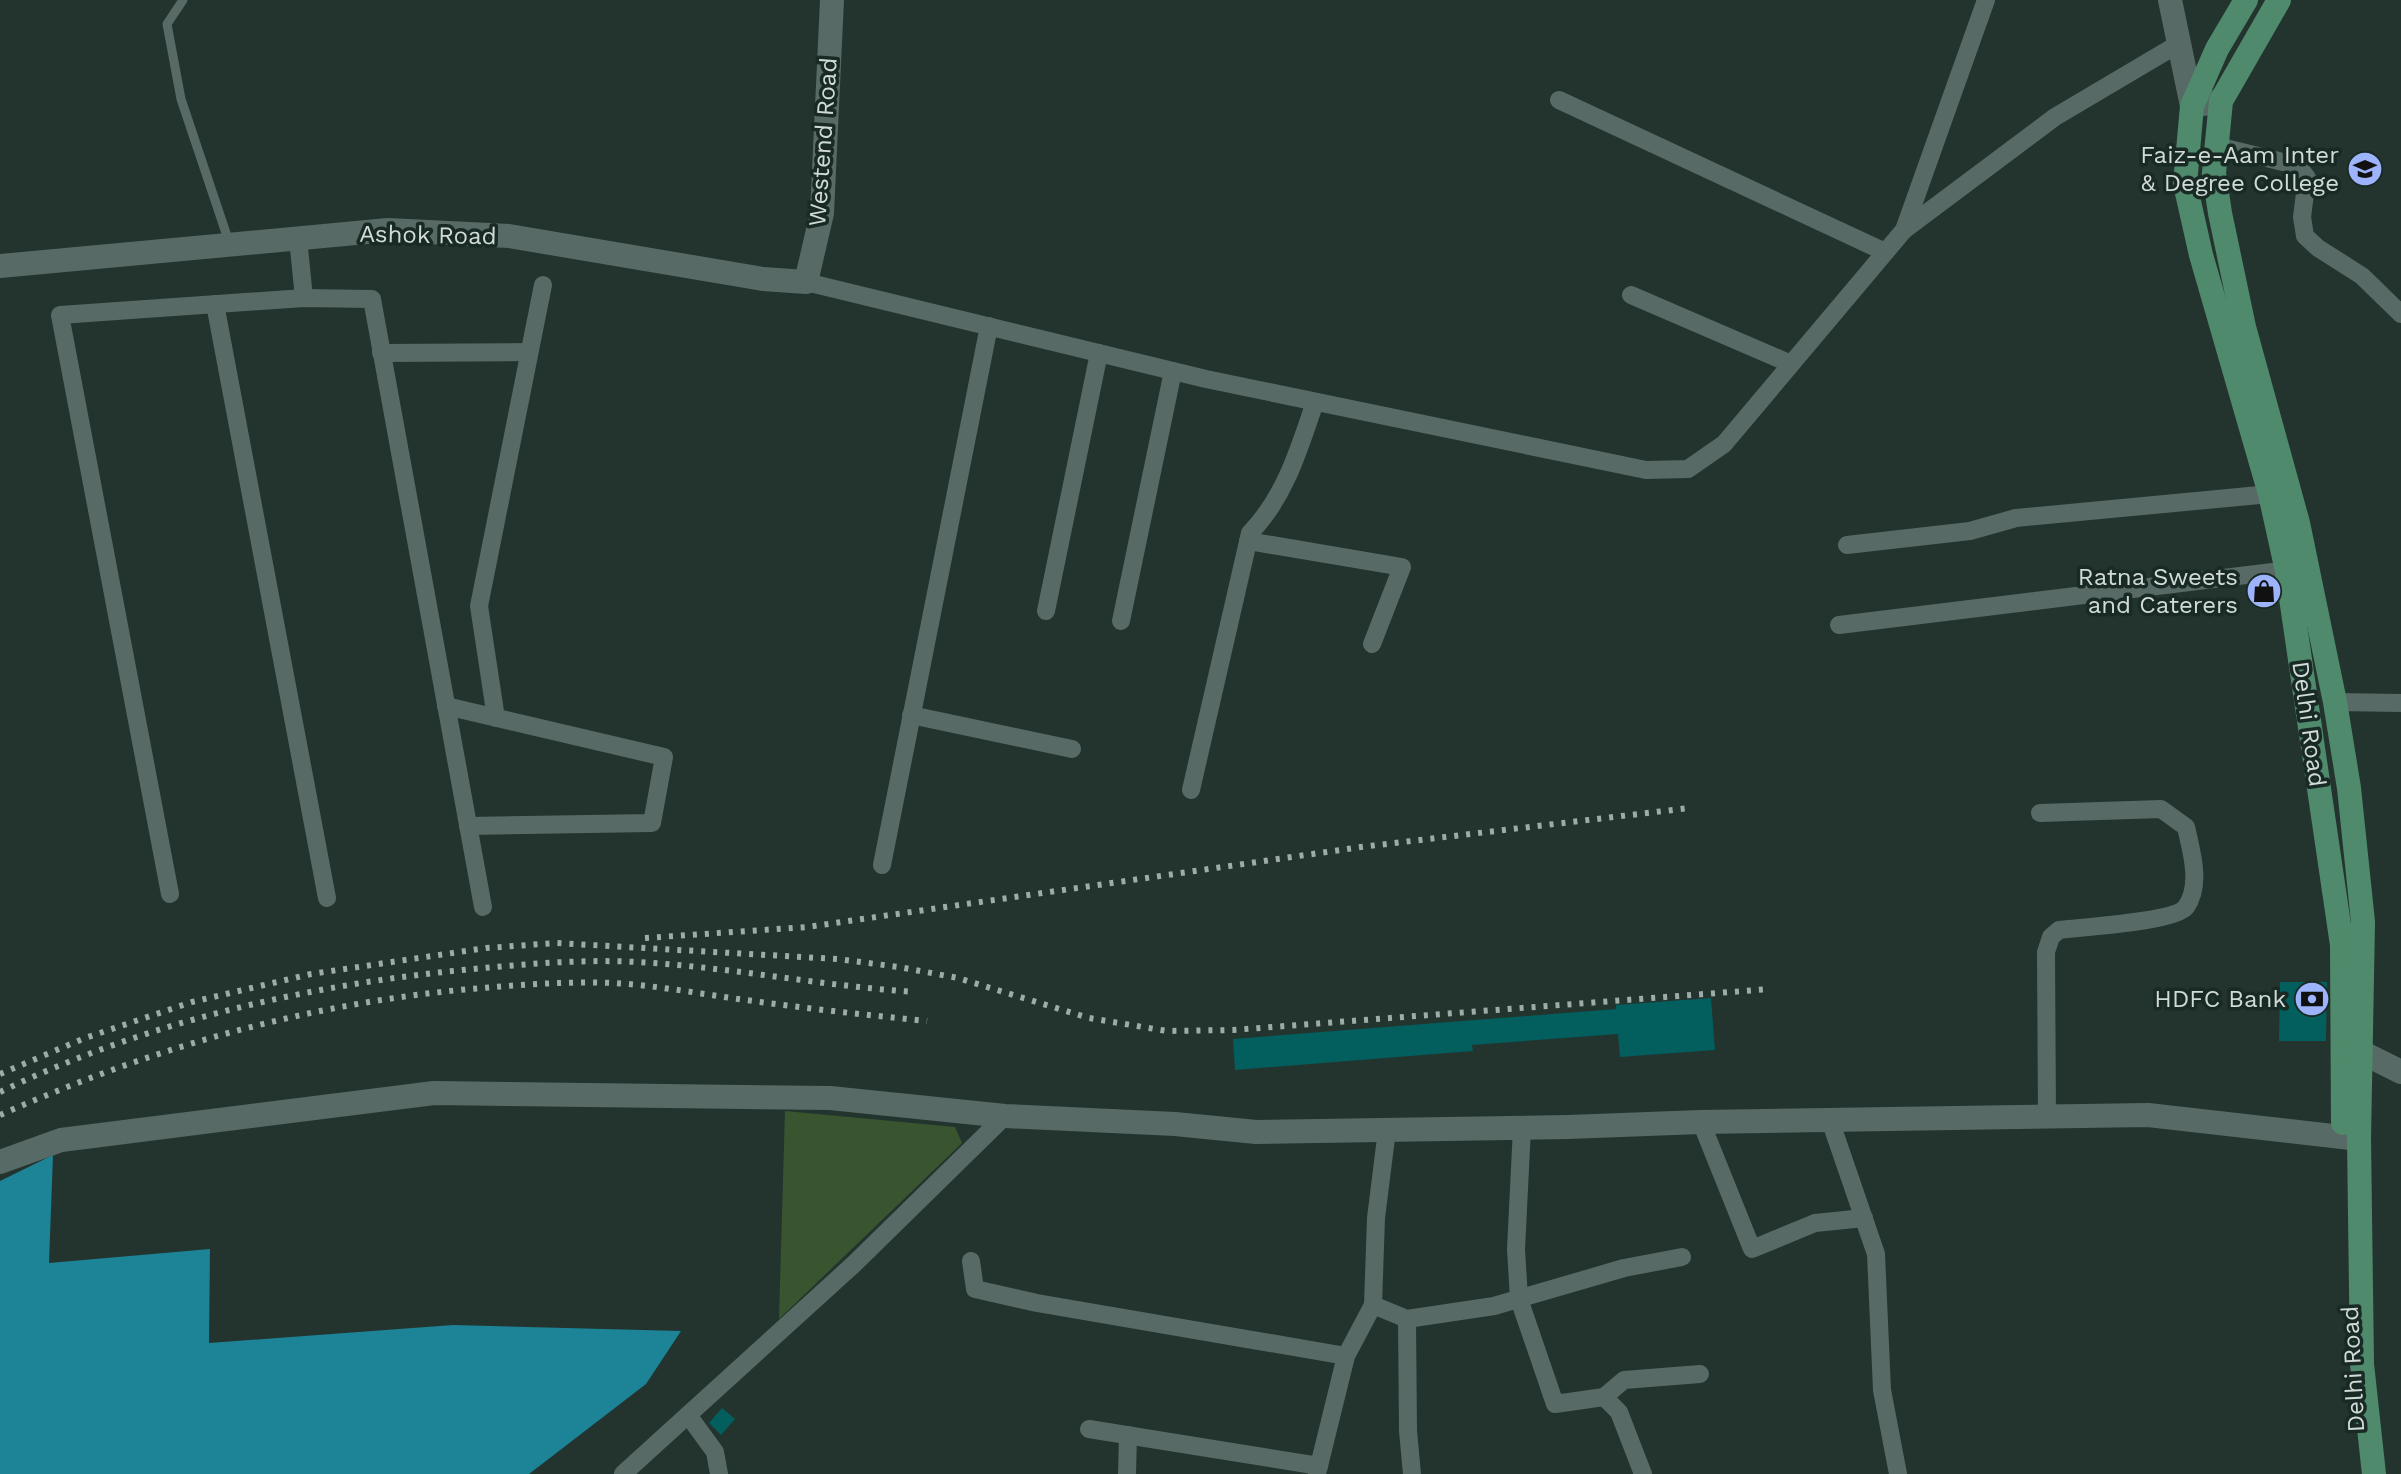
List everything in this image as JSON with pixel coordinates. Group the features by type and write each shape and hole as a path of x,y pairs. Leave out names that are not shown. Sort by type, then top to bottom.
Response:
{"main road":[{"name":"Delhi Road","path":"2246,0 2217,49 2192,106 2185,184 2201,255 2270,494 2297,568 2335,702 2355,845 2363,922 2352,1051 2351,1138 2358,1474"},
{"path":"2279,0 2221,101 2214,173 2244,327 2298,523 2297,568"},
{"name":"Delhi Road","path":"2297,568 2352,1051"},
{"path":"2327,850 2355,845"},
{"name":"Delhi Road","path":"2351,1138 2362,1364 2374,1474"}],"street":[{"name":"Westend Road","path":"806,282 822,213 832,0"},
{"path":"1904,230 1986,0"},
{"path":"2170,0 2192,106 2221,101"},
{"path":"806,282 1173,371 1315,402 1646,470 1688,469 1724,444 1904,230 2055,117 2180,43"},
{"path":"1559,100 1885,252"},
{"path":"2217,146 2291,164 2301,170 2307,178 2302,217 2305,236 2362,276 2401,314"},
{"name":"Ashok Road","path":"0,266 388,230 509,236 763,279 806,282"},
{"path":"298,238 304,298"},
{"path":"496,718 479,606 543,285"},
{"path":"1631,295 1791,364"},
{"path":"170,894 60,315 304,298 372,299 483,907"},
{"path":"215,304 327,898"},
{"path":"882,865 989,326"},
{"path":"381,353 529,352"},
{"path":"1046,611 1099,353"},
{"path":"1121,621 1173,371"},
{"path":"1191,790 1250,533 1270,512 1297,456 1315,402"},
{"path":"1847,545 1970,531 2016,518 2270,494"},
{"path":"1248,541 1402,567 1372,644"},
{"path":"1839,625 2297,568"},
{"path":"2335,702 2401,703"},
{"path":"446,706 664,757 652,823 468,826"},
{"path":"911,715 1072,749"},
{"path":"2040,813 2161,809 2186,827 2194,860 2191,895 2186,907 2178,913 2154,919 2059,930 2051,937 2046,952 2047,1117"},
{"path":"2352,1051 2401,1072"},
{"path":"0,1162 61,1140 434,1093 830,1098 1005,1116 1175,1124 1256,1132 2148,1115 2351,1138"},
{"path":"623,1474 854,1264 1005,1116"},
{"path":"1830,1120 1876,1254 1882,1390 1898,1474"},
{"path":"1701,1122 1752,1249 1815,1223 1864,1218"},
{"path":"1522,1128 1516,1249 1519,1299 1555,1404 1604,1397 1624,1380 1700,1374"},
{"path":"1089,1429 1318,1470 1346,1356 1373,1305 1376,1218 1387,1130"},
{"path":"1373,1305 1407,1319 1494,1306 1624,1268 1682,1257"},
{"path":"971,1261 975,1289 1037,1303 1346,1356"},
{"path":"1407,1319 1408,1431 1412,1474"},
{"path":"1604,1397 1619,1412 1643,1474"},
{"path":"688,1415 715,1452 719,1474"},
{"path":"1127,1474 1128,1435"}],"lane":[{"path":"183,0 167,24 175,69 181,99 230,245"}],"green space":[{"path":"785,1111 955,1127 962,1143 779,1319"}],"water":[{"path":"53,1155 49,1263 210,1249 209,1343 453,1325 681,1331 646,1384 529,1474 0,1474 0,1181"}],"building":[{"path":"2280,982 2327,982 2326,1041 2279,1041"},
{"path":"1711,998 1715,1050 1620,1057 1618,1034 1472,1045 1473,1051 1235,1070 1233,1039 1616,1009 1616,1005"},
{"path":"722,1408 735,1419 721,1435 709,1423"}],"railway":[{"path":"645,938 807,927 1361,847 1689,808"},
{"path":"0,1074 85,1038 192,1002 311,974 486,948 556,943 837,959 899,967 958,978 1089,1018 1167,1031 1233,1030 1770,989"},
{"path":"0,1092 114,1045 231,1010 352,985 473,969 576,962 637,962 915,992"},
{"path":"0,1115 114,1069 230,1032 348,1006 470,989 615,983 927,1021"}],"place":[{"name":"Faiz-e-Aam Inter & Degree College","path":"2365,169"},
{"name":"Ratna Sweets and Caterers","path":"2264,591"},
{"name":"HDFC Bank","path":"2312,999"}]}
